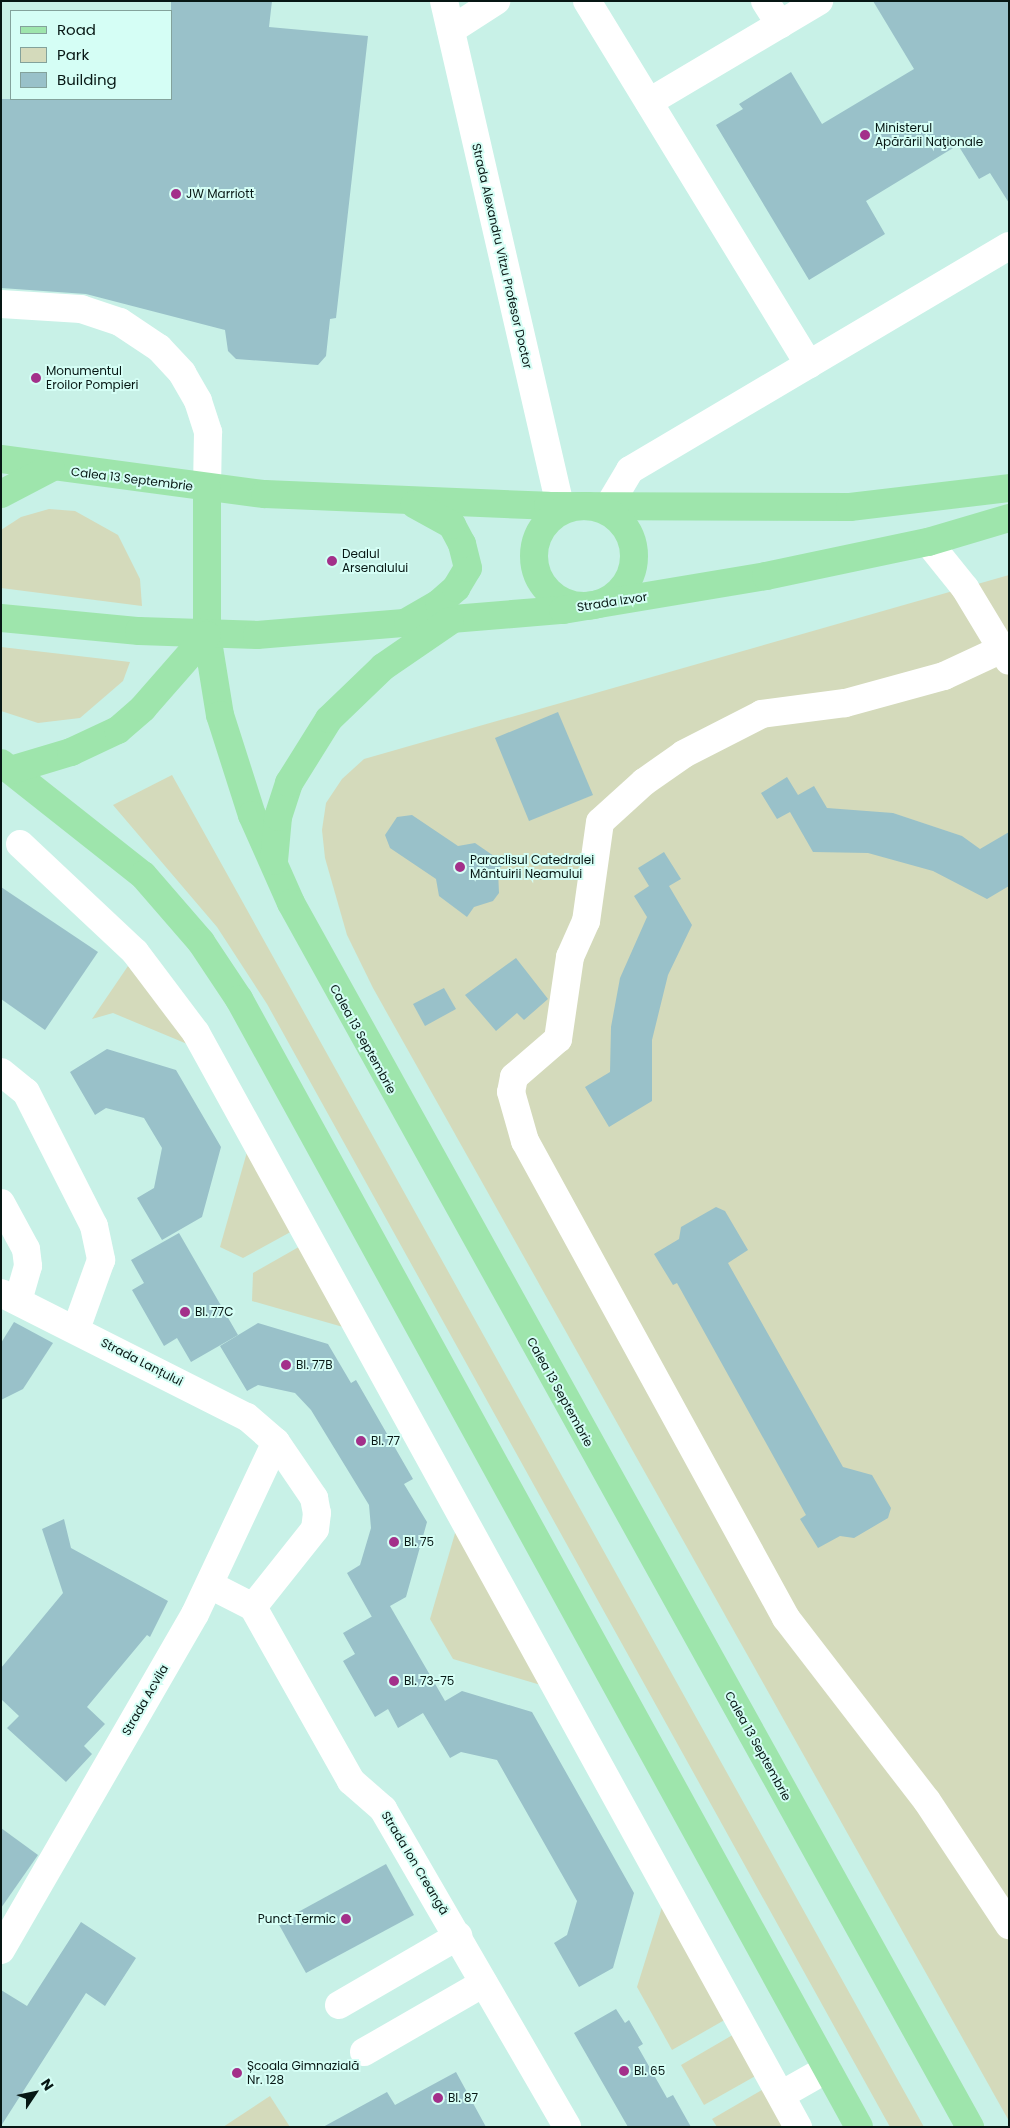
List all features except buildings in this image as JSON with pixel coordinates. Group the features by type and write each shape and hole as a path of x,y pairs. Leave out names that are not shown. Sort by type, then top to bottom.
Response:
{"main road":[{"name":"Calea 13 Septembrie","path":"1,459 51,468 207,488 207,635 220,715 235,768 274,865 352,1018 970,2127"},
{"path":"1,494 51,468"},
{"path":"207,488 406,500 580,507 850,506 1009,488"},
{"path":"402,624 439,603 456,588 468,568 462,544 452,526 406,500"},
{"path":"580,507 620,521 630,534 633,566 617,594 587,606 555,597 536,569 538,536 580,507"},
{"name":"Strada Izvor","path":"207,635 450,621 587,606 766,576 928,542 1009,518"},
{"path":"1,618 207,635"},
{"path":"274,865 278,816 289,783 329,719 382,667 450,621"},
{"path":"6,766 71,752 118,730 143,708 207,635"},
{"path":"6,766 143,875 201,942 239,999 860,2127"}],"street":[{"name":"Strada Alexandru Vitzu Profesor Doctor","path":"444,1 580,507"},
{"path":"451,30 496,1"},
{"path":"587,1 809,364"},
{"path":"765,1 780,25"},
{"path":"649,102 819,1"},
{"path":"580,507 630,470 1009,246"},
{"path":"1,304 81,310 120,322 159,348 182,373 198,401 208,432 207,488"},
{"path":"928,542 965,588 1005,655 944,676 854,701 762,714 684,754 644,782 600,822 586,921 570,957 558,1039 514,1076 511,1092 525,1140 786,1618 928,1801 1009,1925"},
{"path":"20,844 136,952 196,1033 798,2127"},
{"path":"1,1072 26,1092 96,1234 101,1260 76,1329"},
{"path":"1,1203 26,1249 28,1266 10,1296"},
{"name":"Strada Lanțului","path":"10,1296 247,1417 276,1442"},
{"path":"210,1586 253,1607 315,1529 318,1513 314,1498 276,1442"},
{"name":"Strada Acvila","path":"1,1950 210,1586 276,1442"},
{"name":"Strada Ion Creangă","path":"253,1607 351,1780 383,1809 458,1936 566,2127"},
{"path":"339,2005 458,1936"},
{"path":"364,2052 484,1984"},
{"path":"782,2095 827,2069"}],"green space":[{"path":"49,509 75,511 118,535 140,579 142,606 1,588 1,530 21,517"},
{"path":"1009,575 1009,2121 373,988 347,935 325,858 322,830 326,803 342,779 364,759"},
{"path":"1,647 130,662 123,681 80,718 38,723 1,711"},
{"path":"172,775 924,2127 890,2127 267,1004 217,927 113,805"},
{"path":"128,966 192,1046 113,1013 92,1019"},
{"path":"249,1145 296,1229 243,1258 220,1247"},
{"path":"304,1244 350,1329 252,1301 253,1273"},
{"path":"456,1530 544,1686 453,1659 430,1619"},
{"path":"663,1904 728,2018 672,2050 637,1987"},
{"path":"736,2033 759,2074 704,2105 681,2065"},
{"path":"767,2087 789,2127 717,2127 712,2119"},
{"path":"270,2096 290,2127 223,2127"}],"place":[{"name":"Ministerul Apărării Naţionale","path":"865,135"},
{"name":"JW Marriott","path":"176,194"},
{"name":"Monumentul Eroilor Pompieri","path":"36,378"},
{"name":"Dealul Arsenalului","path":"332,561"},
{"name":"Paraclisul Catedralei Mântuirii Neamului","path":"460,867"},
{"name":"Bl. 77C","path":"185,1312"},
{"name":"Bl. 77B","path":"286,1365"},
{"name":"Bl. 77","path":"361,1441"},
{"name":"Bl. 75","path":"394,1542"},
{"name":"Bl. 73-75","path":"394,1681"},
{"name":"Punct Termic","path":"346,1919"},
{"name":"Bl. 65","path":"624,2071"},
{"name":"Școala Gimnazială Nr. 128","path":"237,2073"},
{"name":"Bl. 87","path":"438,2098"}]}
